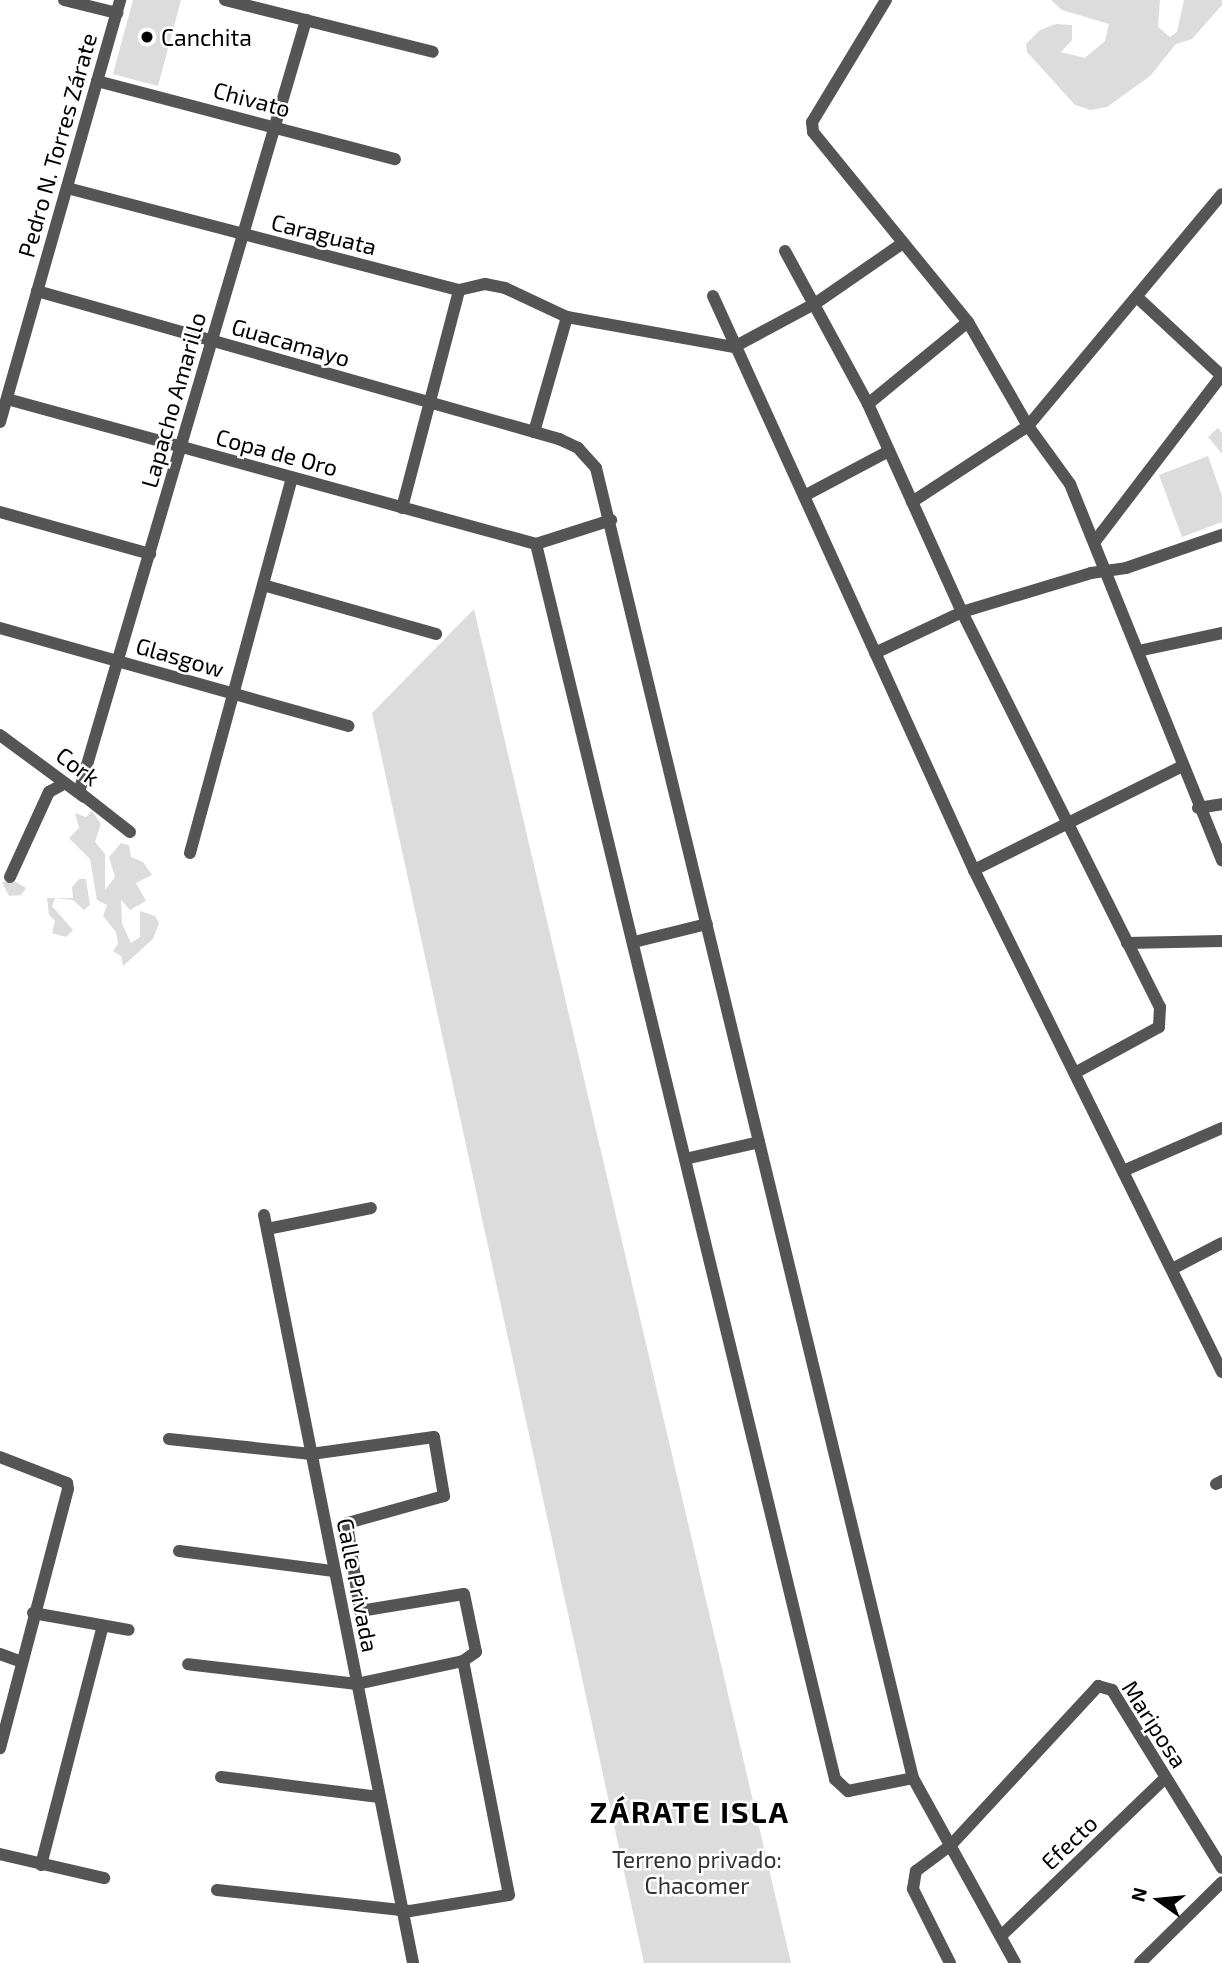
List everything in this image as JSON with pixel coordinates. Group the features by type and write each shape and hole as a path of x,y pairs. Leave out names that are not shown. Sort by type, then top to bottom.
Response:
{"street":[{"path":"64,0 118,6"},
{"path":"226,0 253,3 306,20 433,52"},
{"path":"886,0 812,129 968,322 1028,426 1070,484 1109,571 1181,767 1222,861"},
{"name":"Pedro N. Torres Zárate","path":"0,422 118,6"},
{"name":"Lapacho Amarillo","path":"130,832 79,792 306,20"},
{"name":"Chivato","path":"97,81 395,159"},
{"name":"Caraguata","path":"67,188 459,290 485,284 505,288 567,317 734,347"},
{"path":"912,502 1028,426 1138,298 1222,194"},
{"path":"734,347 816,303 904,243"},
{"path":"785,251 816,303 868,404 887,452 962,612 1160,1007 1158,1027 1075,1073"},
{"path":"402,508 459,290"},
{"name":"Guacamayo","path":"37,291 559,439 588,457 596,468 611,520 913,1779 1015,1963"},
{"path":"713,296 974,870 1222,1370"},
{"path":"1096,540 1222,376 1138,298"},
{"path":"534,432 567,317"},
{"path":"868,404 968,322"},
{"name":"Copa de Oro","path":"7,399 536,544"},
{"path":"804,496 887,452"},
{"path":"190,853 292,478"},
{"path":"0,512 150,554"},
{"path":"611,520 536,544 835,1779 848,1791 913,1779"},
{"path":"875,653 962,612 1222,536"},
{"path":"263,585 436,634"},
{"name":"Glasgow","path":"0,628 349,726"},
{"path":"1138,650 1222,633"},
{"name":"Cork","path":"0,735 130,832"},
{"path":"974,870 1181,767"},
{"path":"10,877 49,792 65,783"},
{"path":"1198,808 1222,804"},
{"path":"634,942 707,924"},
{"path":"1127,943 1222,941"},
{"path":"1123,1171 1222,1128"},
{"path":"685,1159 759,1142"},
{"path":"267,1229 370,1208"},
{"name":"Calle Privada","path":"264,1215 413,1963"},
{"path":"1172,1269 1222,1244"},
{"path":"169,1439 311,1454 435,1438 444,1496 346,1525 361,1613 464,1594 476,1652 463,1661 356,1684 188,1664"},
{"path":"0,1457 67,1483 0,1748"},
{"path":"179,1551 334,1571"},
{"path":"33,1613 129,1630"},
{"path":"41,1865 103,1626"},
{"path":"0,1654 22,1662"},
{"path":"217,1890 403,1910 510,1893 463,1661"},
{"name":"Mariposa","path":"951,1845 1098,1686 1112,1690 1222,1868"},
{"path":"222,1777 379,1797"},
{"name":"Efecto","path":"1001,1936 1165,1778"},
{"path":"950,1963 913,1889 916,1871 951,1845"},
{"path":"0,1854 104,1878"},
{"path":"1140,1963 1222,1882"}],"green space":[{"name":"Canchita","path":"133,0 181,0 158,86 113,74"},
{"path":"1051,0 1160,0 1158,27 1170,37 1177,32 1184,0 1222,0 1222,5 1192,39 1176,44 1150,76 1107,107 1091,110 1075,105 1027,52 1026,44 1040,30 1056,24 1072,25 1072,40 1061,52 1085,58 1105,41 1109,24 1062,10"},
{"path":"1218,428 1222,433 1222,454 1208,437"},
{"path":"1208,456 1222,496 1222,522 1182,537 1159,475"},
{"name":"Terreno privado: Chacomer","path":"474,609 791,1963 644,1963 372,713"},
{"path":"92,811 101,824 95,842 105,854 105,890 115,877 109,857 121,843 129,845 131,857 143,862 152,875 136,883 146,901 130,910 121,900 122,924 131,943 140,937 140,911 155,916 159,923 153,939 123,966 121,956 113,951 118,944 116,932 103,916 107,905 97,900 90,859 69,838 79,828 75,813 86,817"},
{"path":"79,879 86,879 90,905 84,910 73,900 55,898 73,898 72,887"},
{"path":"2,882 16,882 26,888 21,895 9,896"},
{"path":"47,898 55,898 52,906 73,930 66,937 52,933 55,921 49,915"}],"place":[{"name":"Canchita","path":"147,37"}],"district":[{"name":"ZÁRATE ISLA","path":"690,1811"}]}
